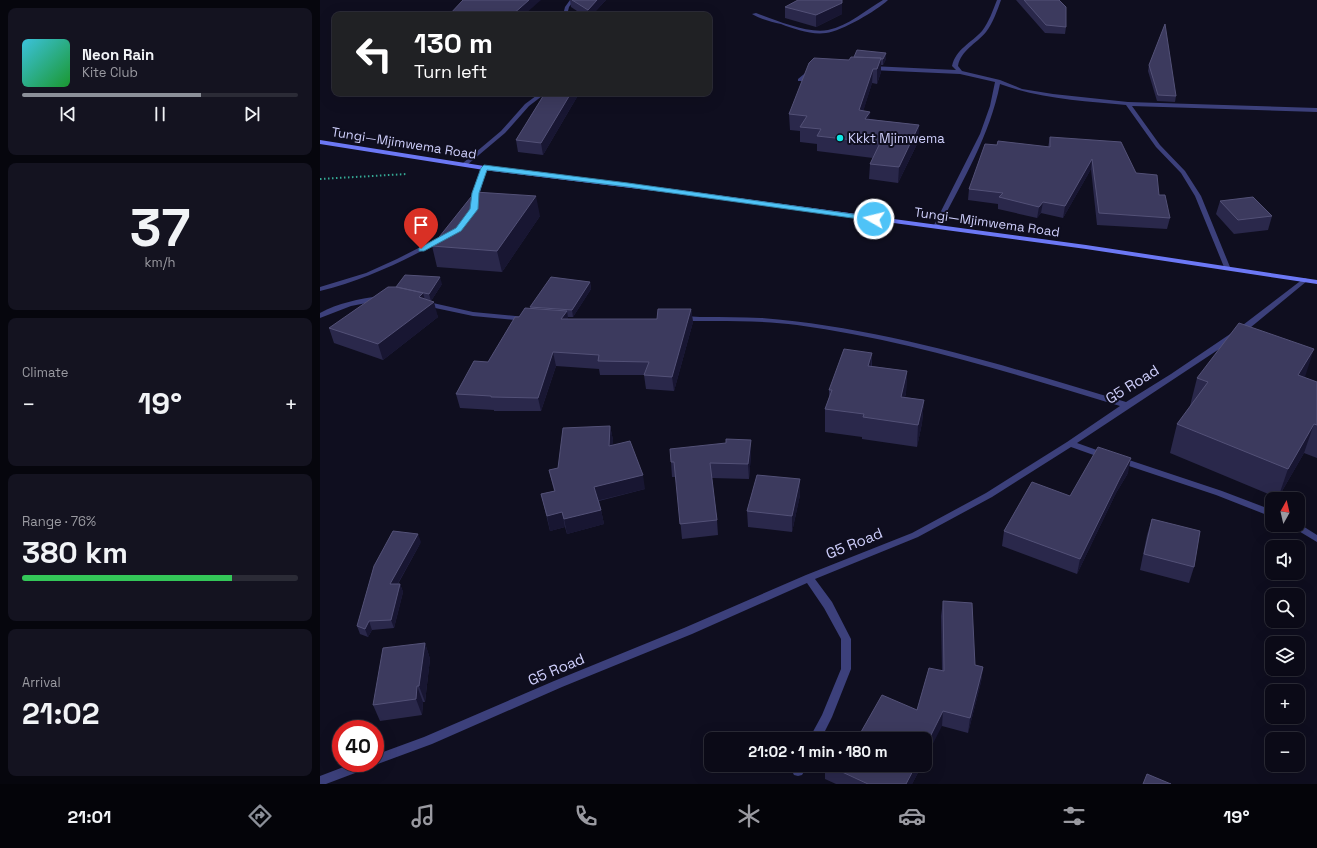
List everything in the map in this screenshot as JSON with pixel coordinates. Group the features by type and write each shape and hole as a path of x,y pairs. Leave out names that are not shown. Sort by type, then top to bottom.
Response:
{"street":[{"path":"566,12 567,6 572,0"},
{"path":"754,14 812,31 827,32 836,29 886,0"},
{"path":"960,72 955,66 955,61 984,30 993,17 999,0"},
{"path":"800,80 814,68"},
{"path":"862,68 960,72 998,81 1036,94 1128,104 1317,110"},
{"path":"936,227 983,134 993,106 998,81"},
{"path":"464,164 503,132 527,105 539,96"},
{"path":"1128,104 1158,146 1184,172 1198,196 1227,267"},
{"name":"Tungi—Mjimwema Road","path":"320,142 484,168 656,189 936,227 1227,267 1317,282"},
{"path":"474,209 476,193 484,168"},
{"path":"320,289 336,286 368,275 452,233"},
{"name":"G5 Road","path":"384,757 428,741 558,684 915,535 989,495 1070,444 1127,404 1174,376 1242,330 1305,280"},
{"path":"320,316 333,308 352,303 386,298"},
{"path":"414,301 473,314 537,320"},
{"path":"670,319 701,318 776,320 878,335 1127,404"},
{"path":"1070,444 1219,493 1265,511"},
{"path":"1305,532 1317,540"},
{"path":"809,578 828,605 846,639 846,669 827,717 819,732"},
{"path":"320,781 344,772"}],"path":[{"path":"320,179 410,174"}],"building":[{"path":"463,0 529,0 515,12 452,12"},
{"path":"572,0 597,0 588,10"},
{"path":"798,0 842,0 842,3 816,15 785,7"},
{"path":"1024,0 1059,0 1066,7 1066,27 1046,25"},
{"path":"1165,24 1176,96 1158,95 1149,65"},
{"path":"857,50 886,53 883,59 854,57"},
{"path":"851,57 881,58 877,69 873,69 859,110 870,112 865,119 919,125 899,167 870,164 880,143 817,136 821,129 800,127 807,116 789,114 809,63 814,58 849,60"},
{"path":"543,96 569,96 541,143 516,140"},
{"path":"1050,137 1121,142 1136,173 1157,175 1159,195 1165,195 1170,218 1099,213 1092,159 1065,206 1043,202 1039,207 999,197 1003,193 969,189 985,144 997,145 998,141 1050,147"},
{"path":"475,192 536,196 497,251 432,246"},
{"path":"1253,197 1272,216 1238,220 1220,201"},
{"path":"405,275 440,277 429,294 396,287"},
{"path":"551,277 590,282 572,310 530,307"},
{"path":"388,287 397,287 423,293 419,297 434,302 378,344 329,328"},
{"path":"525,308 567,311 561,319 657,319 658,309 691,309 672,377 644,375 649,362 598,361 599,355 553,352 538,398 491,397 456,394 474,361 488,362 515,317 519,317"},
{"path":"1239,323 1314,349 1298,375 1317,382 1317,425 1314,424 1288,469 1177,424 1208,382 1197,378"},
{"path":"844,349 872,353 868,366 907,371 901,397 924,400 918,425 863,417 864,414 825,409 832,390 829,390"},
{"path":"610,426 609,446 630,441 643,475 594,487 601,510 564,519 562,512 547,516 541,494 555,491 549,470 558,468 563,428"},
{"path":"726,439 751,440 748,464 710,463 717,520 680,524 674,462 671,462 670,449 726,443"},
{"path":"1098,447 1131,458 1080,559 1004,531 1032,482 1070,496"},
{"path":"757,475 800,479 792,516 747,511"},
{"path":"1152,519 1200,531 1194,567 1144,554"},
{"path":"393,531 418,534 390,584 400,584 391,620 369,621 365,629 357,626 374,566"},
{"path":"943,601 972,603 975,665 983,667 970,718 943,711 932,733 861,732 882,695 917,710 929,668 944,671"},
{"path":"425,643 416,699 373,705 383,648"},
{"path":"842,772 912,772 906,784 868,784"},
{"path":"1147,774 1171,784 1143,784"}],"place":[{"name":"Kkkt Mjimwema","path":"840,138"}],"route":[{"path":"421,249 458,230 474,209 476,193 484,168 570,177 874,219"}]}
